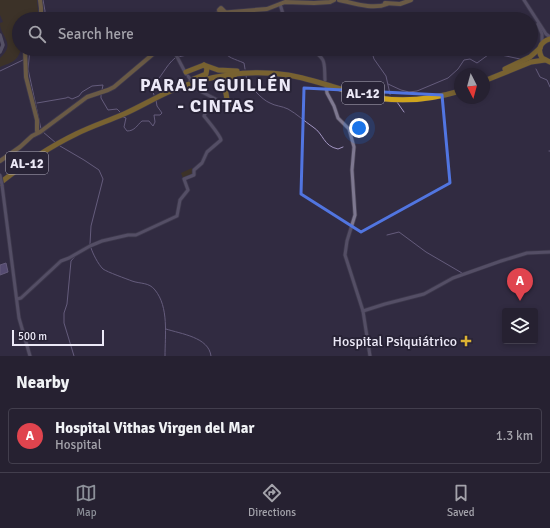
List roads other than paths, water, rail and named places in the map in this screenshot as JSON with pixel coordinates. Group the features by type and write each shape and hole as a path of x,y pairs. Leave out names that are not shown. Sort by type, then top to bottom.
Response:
{"highway":[{"path":"538,49 550,37"},
{"path":"541,46 541,56 548,62"},
{"path":"490,77 531,56"},
{"path":"490,78 531,62 548,62"},
{"path":"190,84 206,74 207,68 204,64"},
{"path":"186,72 204,64 221,71 252,71"},
{"name":"AL-12","path":"190,84 215,75 252,71 297,74 363,93 384,97 411,98 454,91"},
{"path":"226,104 226,82 231,77 265,73"},
{"name":"AL-12","path":"1,183 56,143 78,130 122,112 160,93 224,75 265,73 304,78 358,94 388,99 419,99 454,92"},
{"path":"190,84 217,79 223,82 225,88"}],"main road":[{"path":"40,0 42,12"},
{"path":"222,12 266,9 287,2 330,2 334,0"},
{"path":"339,0 364,5 400,4 409,0"},
{"path":"26,56 26,77 36,117 37,132"},
{"path":"1,160 19,148 37,132 87,97 114,87 151,56"}],"street":[{"path":"524,0 532,12"},
{"path":"280,4 282,12"},
{"path":"538,22 550,37"},
{"path":"538,24 542,34 541,46"},
{"path":"177,56 186,72 190,84 212,98 226,104"},
{"path":"320,56 324,62 325,80"},
{"path":"326,86 327,93 338,118 349,129 354,147 352,170 355,215 346,245 345,255 363,312 370,356"},
{"path":"17,299 20,298 61,261 102,241 128,235 136,235 177,215 178,204 188,190 184,179 194,175 194,170 202,163 207,152 221,140 220,135 212,128 210,122 204,116 212,98"},
{"path":"0,172 19,318 30,356"},
{"path":"363,312 385,304 424,294 453,278 501,261 527,253 550,252"},
{"path":"363,312 368,310"}],"waterway":[{"path":"43,0 45,12"},
{"path":"29,56 28,69 41,129"},
{"path":"178,57 182,56"},
{"path":"229,56 244,63 245,69"},
{"path":"373,56 386,76 390,94"},
{"path":"388,84 409,92 417,91 448,78 458,69 464,60 470,59 477,63 487,56"},
{"path":"506,56 520,59"},
{"path":"154,95 151,86 175,58"},
{"path":"0,71 23,60"},
{"path":"536,69 540,77 547,80 550,87"},
{"path":"246,76 252,87 263,99 272,104 286,108 294,113 317,130 329,145 338,149 343,147"},
{"path":"37,103 68,97 72,99 79,96 82,92 92,86 103,85 102,90"},
{"path":"101,93 101,98 108,110 117,109 120,112"},
{"path":"123,117 126,118 124,127 127,131 134,129 142,121 149,121 153,126 155,122 154,115 160,115 162,113 157,106 156,100"},
{"path":"397,102 404,112"},
{"path":"43,132 56,143"},
{"path":"60,146 99,170 103,179 91,226 90,244"},
{"path":"387,235 399,232 426,252 462,273"},
{"path":"91,248 103,269 132,281 147,284 153,287 159,297 164,313 166,330 165,356"},
{"path":"74,356 64,323 64,313 67,304 71,261 76,255"},
{"path":"166,329 200,340 205,344 211,356"}],"place":[{"name":"Hospital Vithas Virgen del Mar","path":"520,301"},
{"name":"Hospital Psiquiátrico","path":"466,341"}],"district":[{"name":"PARAJE GUILLÉN - CINTAS","path":"216,95"}]}
